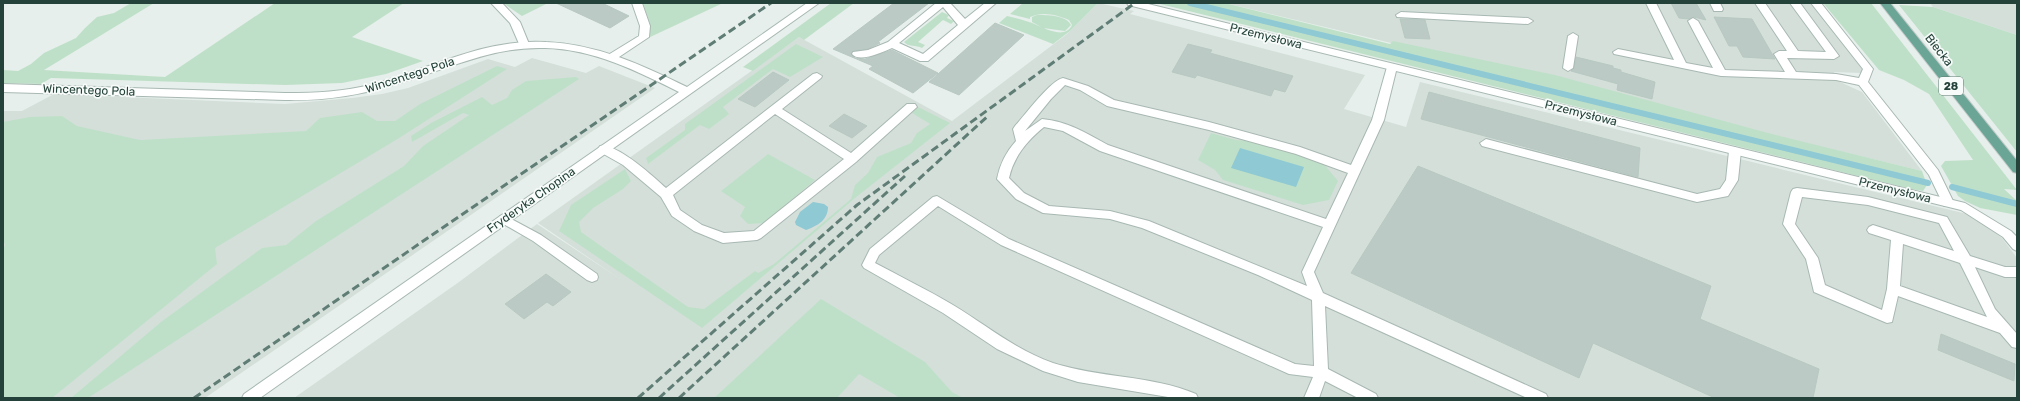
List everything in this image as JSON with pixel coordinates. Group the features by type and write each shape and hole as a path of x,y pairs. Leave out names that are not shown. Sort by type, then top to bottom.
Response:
{"main road":[{"name":"Biecka","path":"1885,3 2017,169"}],"street":[{"path":"496,3 516,22 524,44"},
{"path":"612,58 644,37 645,26 637,3"},
{"name":"Fryderyka Chopina","path":"249,398 686,91 814,3"},
{"path":"857,54 870,53 892,44 943,3 964,25"},
{"path":"892,44 924,59 991,3"},
{"name":"Przemysłowa","path":"1132,3 1966,207 2007,234 2017,246"},
{"path":"1650,3 1682,65"},
{"path":"1760,3 1795,54"},
{"path":"1793,76 1779,54 1834,56 1795,3"},
{"path":"1816,3 1868,69 1863,82"},
{"path":"1401,15 1528,21"},
{"path":"1693,21 1721,73"},
{"path":"1568,68 1573,36"},
{"name":"Wincentego Pola","path":"3,88 326,96 389,84 473,54 498,48 524,44 548,44 570,46 612,58 650,73 686,91"},
{"path":"1618,52 1721,73 1836,77 1863,82 1934,173 1948,203"},
{"path":"1311,398 1316,390 1321,372 1318,298 1308,272 1378,120 1392,67"},
{"path":"666,194 817,76"},
{"path":"1022,142 1019,129 1047,96 1063,81 1084,88 1112,103 1209,126 1300,150 1354,171"},
{"path":"604,149 627,162 666,194 676,213 698,228 723,238 757,235 852,159 911,107"},
{"path":"775,109 852,159"},
{"path":"1330,225 1104,148 1080,133 1059,124 1042,123 1022,142 1004,168 1003,179 1020,196 1047,210 1110,216 1145,224 1263,272 1541,398"},
{"path":"1486,143 1697,198 1724,194 1732,180 1734,151"},
{"path":"1897,238 1893,289 1887,318 1819,288 1812,258 1789,224 1797,192 1868,201 1943,220 1965,259 1990,312 2017,343"},
{"path":"1191,398 1179,393 1078,376 1048,367 1002,345 948,309 868,265 874,252 936,200 1005,242 1294,370 1321,372 1371,398"},
{"path":"504,219 537,238 592,277"},
{"path":"1873,230 2005,272 2017,272"},
{"path":"1893,289 2005,329"}],"shaded area":[{"path":"1098,3 1134,11 1130,14 1365,75 1344,109 1406,127 1420,82 1967,214 1986,225 2002,238 2017,258 2017,398 294,398 459,282 537,224 620,279 538,223 799,37 952,121 1067,34"},
{"path":"1225,3 1812,3 1864,69 1861,73 1834,72 1840,82 1862,92 1922,171"},
{"path":"1930,3 2017,3 2017,35 1933,7"},
{"path":"532,58 586,73 599,66 655,88 205,398 3,398 3,111 22,111 54,94 285,104 352,98 382,94 408,88 488,59 515,67"}],"green space":[{"path":"131,3 154,3 44,70 165,77 275,3 404,3 352,37 423,61 386,74 342,83 285,85 51,78 41,84 3,83 3,70 18,71 31,64 44,53 76,38 97,17 114,13"},
{"path":"503,3 548,3 522,16"},
{"path":"643,3 723,3 648,38 650,24"},
{"path":"831,3 854,3 804,40 799,37 753,71 743,67"},
{"path":"1023,3 1098,3 1070,31 1053,44 999,23 1007,16 1024,20 1045,29 1058,32 1068,30 1072,25 1069,20 1050,14 1035,15 1030,17 1030,19 1010,14"},
{"path":"1156,3 1225,3 1390,44 1393,41 1555,75 1768,133 1922,171 1927,185 1923,191 1911,189"},
{"path":"1823,3 1871,3 2017,190 2004,189 2017,201 2017,215 1980,208 1958,196 1941,166 1945,161 1973,160 1929,94 1904,80 1879,70"},
{"path":"1899,5 1933,7 2017,35 2017,152"},
{"path":"942,12 949,15 947,18 954,21 951,24 943,20 918,42 925,45 922,48 908,45 904,42"},
{"path":"1037,15 1061,17 1071,25 1065,31 1043,28 1032,22 1032,17"},
{"path":"796,44 823,57 790,77 773,69 723,107 729,114 709,129 700,125 648,164 646,158 685,130 685,124"},
{"path":"497,66 507,69 396,140 215,248 217,264 52,398 3,398 3,247 5,246 3,238 3,122 30,117 62,116 77,126 140,140 306,131 320,118 362,112 377,121 395,121 420,104"},
{"path":"576,77 579,79 88,398 71,398 161,322 262,248 286,245 316,221 404,166 423,146 469,115 463,113 412,142 411,136 431,123 482,97 492,105 507,98 512,90 526,81"},
{"path":"918,107 950,123 855,198 702,328 559,231 571,205 625,169 631,181 623,189 593,208 579,222 581,232 688,307 704,309 755,271 758,273 774,264 851,199 855,185 868,173 877,157 911,143 917,133 930,124 912,113"},
{"path":"1211,133 1236,140 1253,141 1323,163 1338,181 1329,200 1303,205 1223,180 1215,170 1198,160"},
{"path":"768,154 815,180 764,223 748,224 740,216 745,207 721,191"},
{"path":"821,299 925,362 952,392 963,398 900,398 859,374 837,398 714,398"}],"water":[{"path":"1240,148 1304,167 1296,187 1231,168"},
{"path":"813,202 824,204 828,207 828,212 821,222 806,230 796,225 795,222 800,212"}],"building":[{"path":"556,3 602,3 629,16 610,28"},
{"path":"894,3 929,3 878,42 880,43 868,49 853,51 851,54 855,58 865,59 892,50 938,73 913,93 869,69 873,66 833,49"},
{"path":"1671,3 1696,3 1706,20 1694,17 1689,19 1679,18"},
{"path":"1714,17 1752,19 1775,59 1743,57 1737,46 1729,46"},
{"path":"1400,19 1425,20 1430,39 1405,38"},
{"path":"995,23 1024,35 959,95 929,82"},
{"path":"1188,44 1212,50 1210,53 1293,76 1285,92 1274,89 1271,96 1197,75 1195,78 1172,72"},
{"path":"1576,57 1613,66 1613,68 1621,70 1621,72 1655,82 1652,99 1617,90 1618,84 1571,71 1574,68"},
{"path":"773,72 789,80 755,107 738,99"},
{"path":"1429,92 1640,148 1638,177 1421,119"},
{"path":"844,114 867,126 852,138 829,126"},
{"path":"1418,166 1711,286 1700,319 1819,369 1813,398 1715,398 1593,343 1579,378 1351,273"},
{"path":"546,274 571,292 553,306 547,302 524,319 505,304"},
{"path":"1941,334 2015,364 2014,381 1938,350"}],"waterway":[{"path":"1190,3 1928,183"},
{"path":"1952,187 2017,204"}],"railway":[{"path":"194,398 771,3"},
{"path":"638,398 857,205 1135,3"},
{"path":"679,398 989,115"},
{"path":"659,398 905,176"}]}
